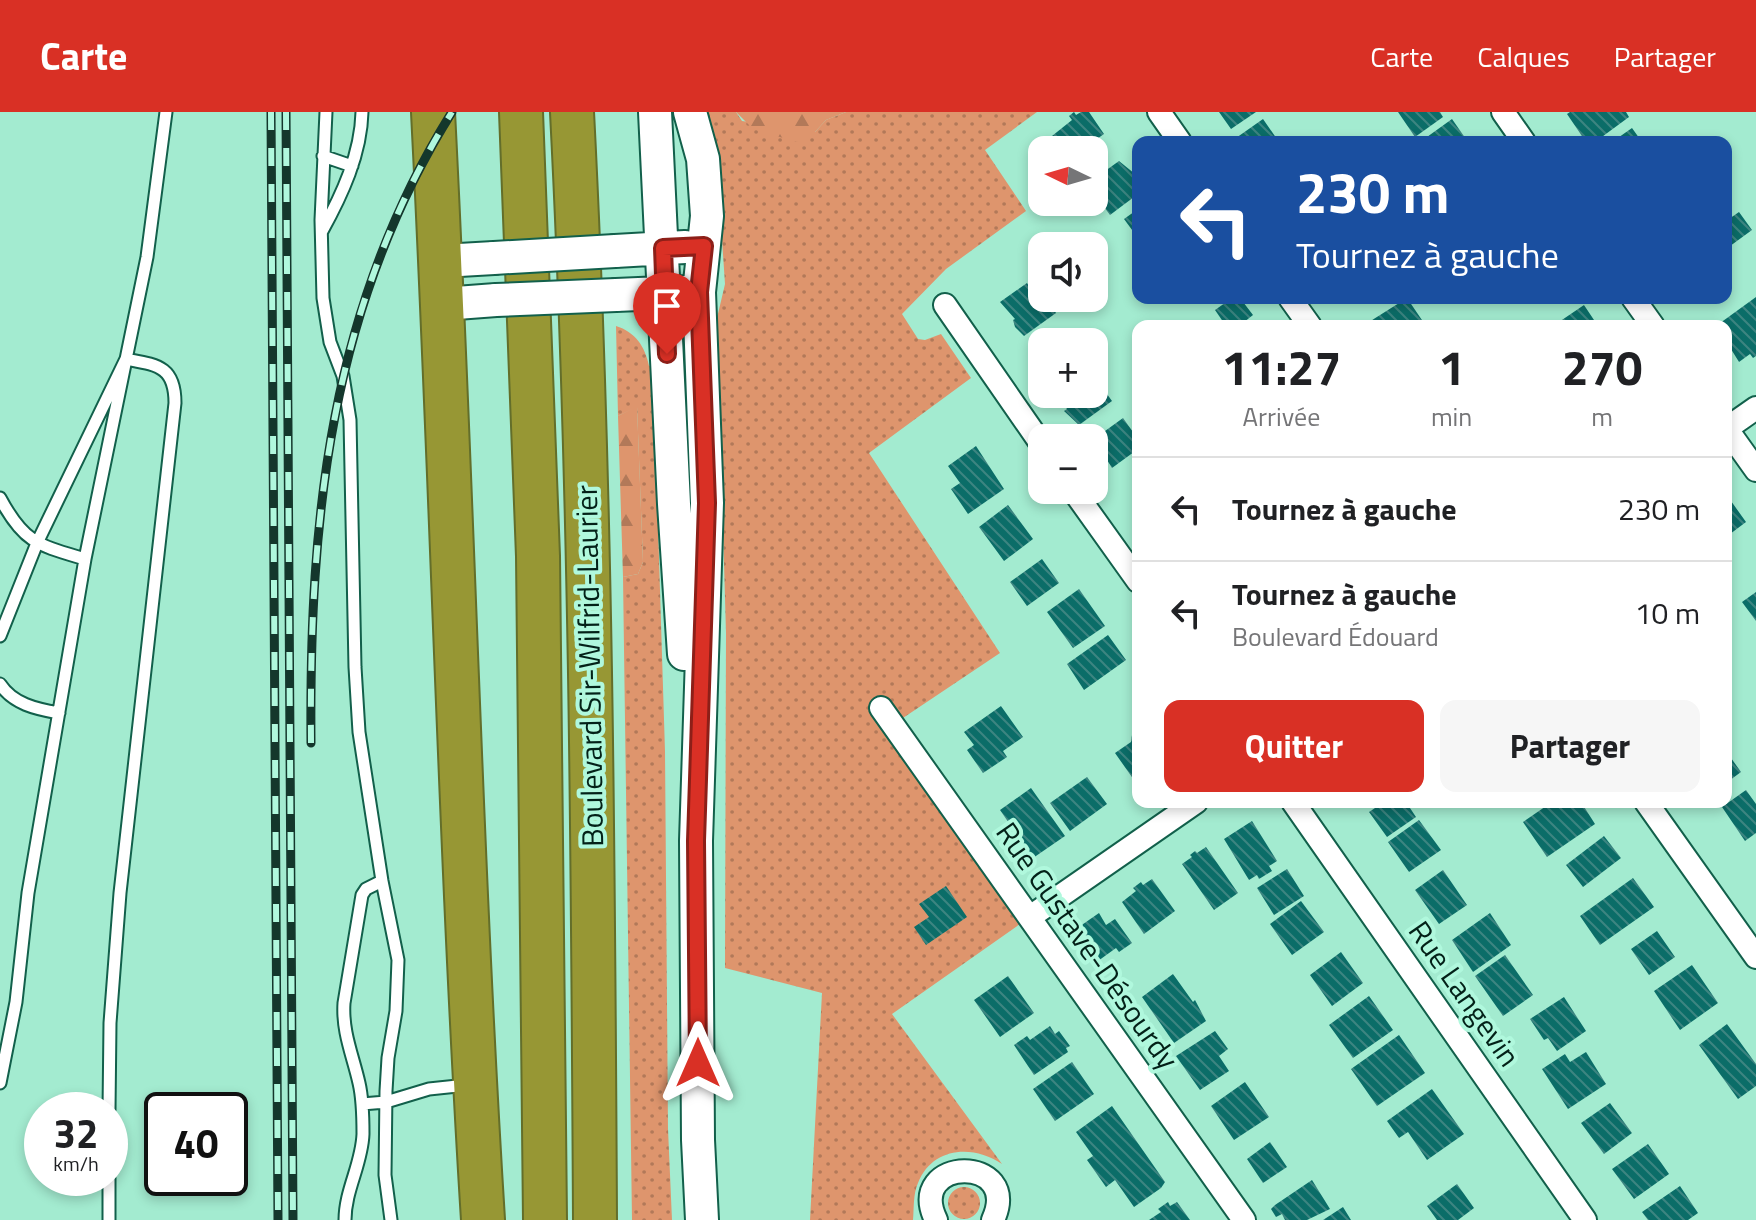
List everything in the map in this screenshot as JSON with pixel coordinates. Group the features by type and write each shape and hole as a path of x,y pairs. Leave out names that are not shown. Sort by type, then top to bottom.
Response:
{"highway":[{"path":"433,112 442,261 459,780 483,1220"},
{"name":"Boulevard Sir-Wilfrid-Laurier","path":"521,112 538,556 545,1220"},
{"name":"Boulevard Sir-Wilfrid-Laurier","path":"572,112 585,385 592,728 595,1220"}],"street":[{"path":"655,112 674,504 696,841"},
{"path":"690,112 703,159 707,216 699,292 707,503 696,841 698,1140 702,1220"},
{"path":"1159,112 1176,136"},
{"path":"1503,112 1520,136"},
{"path":"442,261 704,246"},
{"path":"443,304 699,292"},
{"path":"945,305 1028,425"},
{"path":"1732,425 1756,408"},
{"path":"1732,437 1756,470"},
{"path":"1083,504 1132,573"},
{"name":"Rue Gustave-Désourdy","path":"881,708 1244,1220"},
{"path":"1030,917 1187,808"},
{"name":"Rue Langevin","path":"1297,808 1585,1220"},
{"path":"1650,808 1756,957"},
{"path":"936,1220 931,1199 937,1183 950,1172 967,1169 983,1175 994,1187 998,1204 993,1220"}],"lane":[{"path":"0,1083 16,1002 28,893 85,559 149,242 166,112"},
{"path":"326,112 322,231 325,320 343,376 350,420 359,732 382,881 398,960 386,1102 385,1175 391,1220"},
{"path":"322,231 352,166 362,112"},
{"path":"323,156 352,166"},
{"path":"0,636 37,543 126,359"},
{"path":"109,1092 110,1023 120,893 175,403 173,381 168,372 157,366 126,359"},
{"path":"0,498 19,530 37,543 85,559"},
{"path":"0,684 5,692 25,704 59,713"},
{"path":"345,1220 362,1149 362,1104 347,1041 344,1003 362,895 366,889 382,881"},
{"path":"362,1104 386,1102 429,1089 474,1084"},
{"path":"109,1196 109,1220"}],"green space":[{"path":"702,112 736,112 742,121 815,132 826,120 846,112 1037,112 985,150 1026,211 946,269 902,314 918,339 925,340 941,334 971,378 869,453 1000,653 894,724 1030,917 892,1014 1002,1164 979,1153 966,1152 954,1152 933,1162 916,1187 913,1220 810,1220 822,993 725,968 726,633 717,318 725,284 717,165"},
{"path":"736,112 846,112 826,120 815,132 797,142 753,129"},
{"path":"616,326 638,341 649,366 653,366 665,751 668,1129 672,1220 632,1220 623,577 638,574 643,562 637,407 618,416"},
{"path":"637,406 643,562 638,574 623,577 618,416"},
{"path":"964,1187 975,1192 980,1203 975,1214 964,1219 953,1214 948,1203 953,1192"}],"building":[{"path":"1074,112 1076,115 1089,112 1104,134 1052,136 1072,120 1069,116"},
{"path":"1219,112 1256,112 1231,129"},
{"path":"1398,112 1440,112 1443,117 1414,136"},
{"path":"1626,112 1629,117 1603,136 1582,136 1567,114"},
{"path":"1263,119 1275,136 1239,136"},
{"path":"1452,119 1464,136 1428,136"},
{"path":"1632,128 1638,136 1621,136"},
{"path":"1119,161 1132,172 1132,198 1110,215 1108,169"},
{"path":"1739,212 1752,230 1732,245 1732,217"},
{"path":"1132,213 1132,230 1124,219"},
{"path":"1027,283 1028,312 1056,313 1035,328 1028,328 1024,336 1015,327 1015,319 1000,302"},
{"path":"1756,297 1756,356 1753,358 1750,354 1739,362 1732,351 1732,320 1724,320"},
{"path":"1224,304 1245,304 1253,315 1247,320 1222,320 1215,310"},
{"path":"1398,304 1411,304 1422,320 1372,320"},
{"path":"1584,305 1594,320 1562,320"},
{"path":"1102,408 1080,424 1064,411"},
{"path":"1123,418 1132,431 1132,453 1112,468 1108,462 1108,429"},
{"path":"976,446 1004,489 968,514 951,489 960,483 948,466"},
{"path":"1732,502 1746,522 1732,532"},
{"path":"1008,505 1033,539 1004,561 979,527"},
{"path":"1042,559 1059,583 1027,606 1010,582"},
{"path":"1079,589 1105,626 1073,648 1047,612"},
{"path":"1756,592 1756,621 1742,602"},
{"path":"1108,635 1126,660 1084,690 1067,664"},
{"path":"1001,706 1023,737 1003,751 1007,757 983,773 967,750 974,745 964,732"},
{"path":"1132,735 1132,777 1115,753 1131,742"},
{"path":"1732,759 1741,772 1732,779"},
{"path":"1087,777 1107,804 1070,831 1050,803"},
{"path":"1031,788 1065,836 1033,858 1000,810"},
{"path":"1746,790 1756,804 1756,833 1745,841 1723,808 1732,808 1732,800"},
{"path":"1375,808 1410,808 1416,817 1387,837 1369,812"},
{"path":"1543,808 1585,808 1595,824 1547,857 1523,822"},
{"path":"1419,820 1441,850 1409,872 1388,842"},
{"path":"1252,821 1277,861 1269,866 1272,871 1259,879 1257,875 1249,880 1224,839"},
{"path":"1604,836 1621,858 1583,887 1566,865"},
{"path":"1206,847 1238,893 1214,910 1182,864 1195,851 1197,853"},
{"path":"1287,869 1304,896 1274,915 1257,888"},
{"path":"1443,870 1467,905 1439,924 1415,890"},
{"path":"1633,878 1654,907 1600,945 1580,916"},
{"path":"1152,879 1175,911 1144,934 1122,902 1136,891 1133,888"},
{"path":"946,886 967,917 926,945 914,927 929,917 919,904"},
{"path":"1301,901 1324,932 1292,955 1270,924"},
{"path":"1099,913 1106,925 1115,919 1132,943 1119,952 1116,948 1098,961 1076,929"},
{"path":"1490,913 1511,945 1473,972 1452,940"},
{"path":"1657,931 1675,957 1649,975 1631,949"},
{"path":"1341,952 1363,983 1332,1006 1310,975"},
{"path":"1505,955 1533,995 1503,1016 1475,976"},
{"path":"1692,965 1718,1003 1680,1030 1654,991"},
{"path":"1173,974 1193,1002 1195,1000 1206,1021 1174,1043 1142,997"},
{"path":"1008,976 1034,1013 1000,1037 974,1000"},
{"path":"1369,996 1393,1030 1353,1058 1329,1025"},
{"path":"1564,997 1586,1031 1557,1051 1548,1038 1544,1040 1530,1019"},
{"path":"1727,1024 1756,1064 1756,1086 1738,1099 1699,1045"},
{"path":"1050,1026 1055,1034 1059,1031 1070,1046 1066,1048 1068,1052 1034,1075 1014,1045 1027,1036 1030,1040"},
{"path":"1215,1031 1228,1049 1219,1056 1229,1071 1200,1090 1176,1056"},
{"path":"1399,1035 1425,1073 1377,1106 1351,1069"},
{"path":"1586,1052 1606,1084 1568,1109 1542,1069 1565,1054 1570,1062"},
{"path":"1072,1062 1094,1094 1055,1121 1033,1089"},
{"path":"1245,1082 1269,1117 1234,1140 1211,1106"},
{"path":"1432,1089 1464,1134 1427,1160 1408,1132 1399,1138 1387,1121"},
{"path":"1610,1103 1632,1133 1604,1154 1581,1123"},
{"path":"1112,1106 1165,1182 1134,1207 1115,1180 1106,1187 1087,1160 1093,1156 1076,1132"},
{"path":"1270,1142 1287,1167 1263,1183 1247,1159"},
{"path":"1648,1144 1669,1174 1634,1199 1612,1169"},
{"path":"1312,1180 1330,1209 1307,1220 1285,1220 1282,1214 1276,1217 1271,1209"},
{"path":"1457,1184 1474,1208 1458,1220 1437,1220 1427,1206"},
{"path":"1680,1186 1698,1213 1688,1220 1648,1220 1642,1212"},
{"path":"1168,1202 1170,1206 1177,1202 1190,1220 1149,1220 1161,1212 1158,1209"},
{"path":"1343,1207 1351,1220 1323,1220"}],"railway":[{"path":"271,112 278,1220"},
{"path":"286,112 293,1220"},
{"path":"311,743 315,577 335,416 353,338 378,261 411,186 452,112"}],"route":[{"path":"667,354 663,248 704,246 699,292 707,503 696,841 698,1063"}]}
